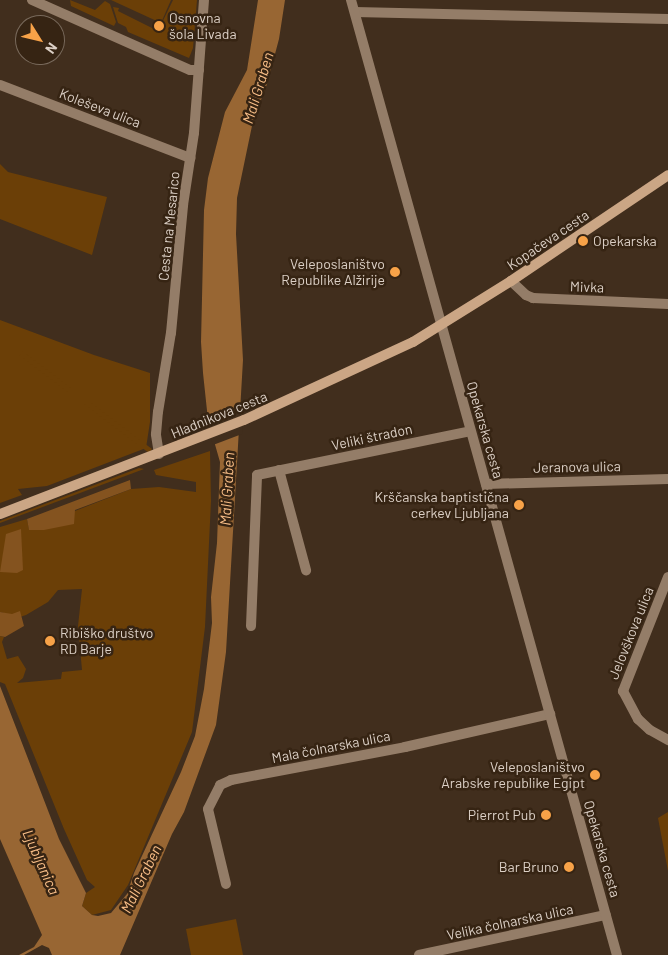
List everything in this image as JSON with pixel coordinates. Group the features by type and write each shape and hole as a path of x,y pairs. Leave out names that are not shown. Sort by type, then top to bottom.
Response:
{"main road":[{"name":"Kopačeva cesta","path":"441,324 511,281 668,175"},
{"name":"Hladnikova cesta","path":"0,514 244,420 374,362 413,342 441,324"}],"street":[{"path":"32,0 190,70 199,70"},
{"name":"Cesta na Mesarico","path":"159,454 156,434 158,412 171,333 194,133 204,0"},
{"name":"Opekarska cesta","path":"352,0 617,955"},
{"path":"355,12 668,19"},
{"name":"Koleševa ulica","path":"0,85 190,158"},
{"name":"Mivka","path":"511,281 526,295 533,298 668,304"},
{"name":"Veliki štradon","path":"251,626 257,475 471,431"},
{"path":"279,470 306,570"},
{"name":"Jeranova ulica","path":"486,484 668,479"},
{"name":"Jelovškova ulica","path":"668,577 664,603 623,691 638,719 650,730 668,740"},
{"name":"Mala čolnarska ulica","path":"226,884 208,809 220,785 231,780 406,747 550,714"},
{"name":"Velika čolnarska ulica","path":"419,955 606,916"}],"shaded area":[{"path":"70,0 95,10 105,1 110,4 116,22 114,26 71,6"},
{"path":"111,0 171,0 161,23"},
{"path":"173,0 197,0 193,48 189,58 128,32 126,27 118,23 113,7 119,8 118,11 158,31"},
{"path":"0,164 8,172 107,197 92,255 0,219"},
{"path":"0,320 94,355 150,373 150,422 146,448 47,486 18,489 22,495 0,503"},
{"path":"23,352 152,449 149,453 20,355"},
{"path":"210,451 211,501 205,627 192,732 128,885 111,910 92,915 82,906 86,893 95,887 87,880 64,829 5,684 0,682 0,636 4,637 2,642 7,659 18,656 26,669 23,678 17,683 61,679 62,672 82,670 78,626 82,589 58,590 48,602 20,617 0,612 0,527 27,519 29,529 131,489 159,487 196,492 196,482 156,475 154,470"},
{"path":"139,468 144,469 0,523 0,521"},
{"path":"130,480 131,489 75,510 74,524 44,530 29,530 27,519"},
{"path":"21,529 23,570 17,573 0,572 6,534"},
{"path":"20,611 24,626 5,637 0,636 0,612 12,614"},
{"path":"668,812 668,871 658,818"},
{"path":"236,919 243,955 191,955 186,929"}],"water":[{"path":"258,0 285,0 279,39 267,84 253,121 237,198 236,234 243,360 226,652 216,725 184,812 172,834 120,955 52,955 49,948 42,945 24,955 19,955 34,947 42,935 0,839 0,686 59,839 86,893 82,906 92,915 98,916 111,913 127,894 134,873 181,772 195,736 204,689 212,623 211,597 217,543 220,462 208,420 201,342 204,210 208,178 225,112 247,70"}],"pier":[{"path":"243,408 242,434 213,445 206,423"}],"place":[{"name":"Osnovna šola Livada","path":"159,26"},
{"name":"Opekarska","path":"583,241"},
{"name":"Veleposlaništvo Republike Alžirije","path":"395,272"},
{"name":"Krščanska baptistična cerkev Ljubljana","path":"519,505"},
{"name":"Ribiško društvo RD Barje","path":"50,641"},
{"name":"Veleposlaništvo Arabske republike Egipt","path":"595,775"},
{"name":"Pierrot Pub","path":"546,815"},
{"name":"Bar Bruno","path":"569,867"}],"water label":[{"name":"Mali Graben","path":"258,88"},
{"name":"Mali Graben","path":"227,489"},
{"name":"Ljubljanica","path":"41,862"},
{"name":"Mali Graben","path":"141,879"}]}
